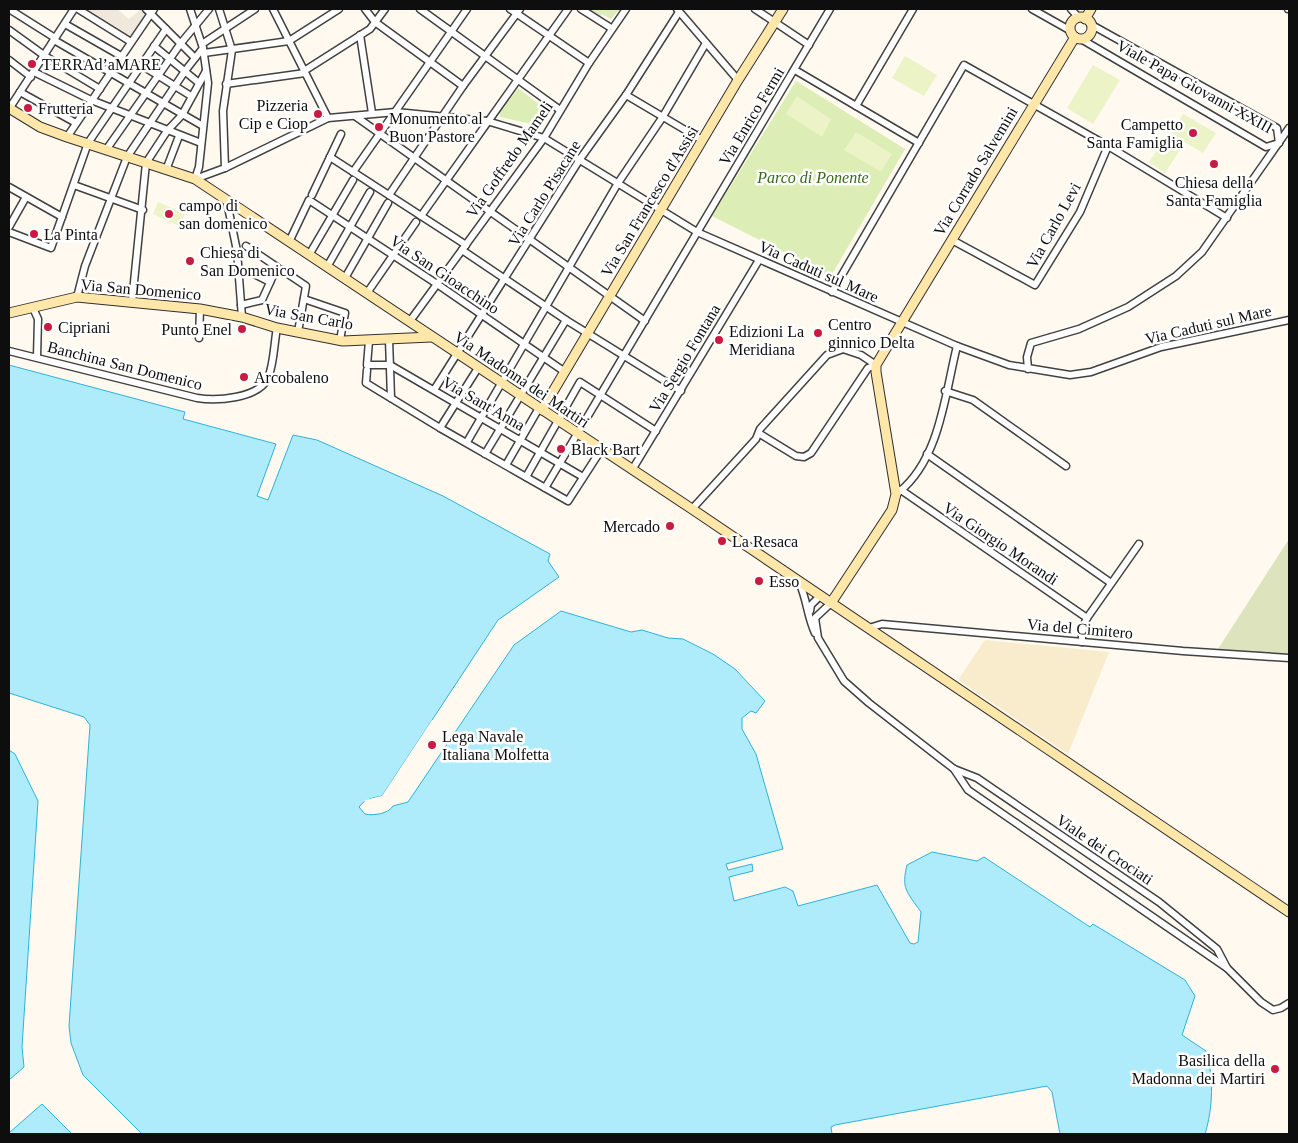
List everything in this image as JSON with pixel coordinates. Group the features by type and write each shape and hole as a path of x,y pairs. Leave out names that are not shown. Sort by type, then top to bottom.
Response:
{"street":[{"path":"9,9 111,73 203,126"},
{"path":"9,108 76,9 131,42"},
{"path":"190,9 203,48 208,83 195,179 225,168 328,118 272,9"},
{"path":"106,150 181,43 209,9"},
{"path":"219,9 232,50 223,111 225,168"},
{"path":"76,296 85,266 127,157 185,71 203,48 255,9"},
{"path":"203,48 232,50 289,41 339,9"},
{"path":"365,9 375,22 463,86"},
{"path":"226,84 305,72 360,34 375,22 385,9"},
{"path":"420,9 560,110"},
{"path":"353,172 467,9"},
{"path":"510,9 518,11 549,36 588,63"},
{"path":"421,216 568,9"},
{"path":"581,9 611,28"},
{"name":"Via Goffredo Mameli","path":"410,322 544,138 588,63 626,9"},
{"path":"755,9 809,45"},
{"name":"Via San Francesco d'Assisi","path":"541,409 565,372 738,80 783,9"},
{"path":"856,106 913,9"},
{"name":"Viale Papa Giovanni XXIII","path":"1032,9 1266,148 1279,143 1277,128 1085,20 1071,9"},
{"path":"1085,20 1072,22 1075,36 1090,34 1085,20 1091,9"},
{"path":"67,137 111,73 150,10 195,58"},
{"path":"678,10 738,80"},
{"name":"Via Carlo Pisacane","path":"434,390 580,160 626,95 678,10"},
{"name":"Via Enrico Fermi","path":"545,488 795,70 828,10"},
{"path":"390,195 463,86 518,11"},
{"path":"65,24 121,56"},
{"path":"9,232 51,248 88,143 166,29"},
{"path":"9,30 45,56 100,89"},
{"path":"360,34 372,114"},
{"name":"Via Corrado Salvemini","path":"876,364 1075,36"},
{"path":"466,442 570,268 618,183 662,118 706,43"},
{"path":"154,46 199,83"},
{"path":"9,60 32,74 91,100 150,125 201,143"},
{"path":"141,65 191,96"},
{"path":"832,292 964,65 1108,146 1227,218"},
{"path":"795,70 919,143"},
{"path":"132,302 146,163 167,131 182,115 206,71"},
{"path":"20,92 76,123"},
{"path":"626,95 702,140"},
{"name":"Via Madonna dei Martiri","path":"9,108 40,127 195,179 831,603 1289,912"},
{"name":"Via Caduti sul Mare","path":"328,118 396,112 487,121 544,138 697,232 957,346 994,361 1028,369 1070,375 1091,372 1161,347 1289,320"},
{"path":"355,116 609,297 646,321"},
{"path":"1028,369 1027,357 1031,343 1079,329 1128,307 1176,276 1202,252 1289,129"},
{"path":"289,242 341,134"},
{"path":"166,170 179,136"},
{"name":"Via Carlo Levi","path":"952,240 1035,285 1080,212 1108,146"},
{"path":"330,157 421,216 505,280 681,391"},
{"path":"309,255 353,180"},
{"path":"74,185 142,210"},
{"path":"9,188 62,217"},
{"path":"327,267 370,192"},
{"path":"9,227 26,197"},
{"name":"Via San Gioacchino","path":"311,197 332,215 565,372"},
{"path":"227,202 237,251 242,317"},
{"path":"345,278 388,203"},
{"path":"367,293 416,222"},
{"path":"241,305 262,300 277,267 246,246"},
{"name":"Via Sergio Fontana","path":"632,470 759,260"},
{"path":"282,270 306,286 298,332"},
{"path":"248,272 270,282"},
{"name":"Via San Domenico","path":"9,313 76,296 200,309 242,317"},
{"path":"304,299 345,313 340,340"},
{"path":"33,308 38,319 37,357"},
{"path":"198,338 200,309"},
{"name":"Via San Carlo","path":"242,317 277,328 340,340 369,341 431,337"},
{"path":"485,454 566,320"},
{"name":"Banchina San Domenico","path":"9,351 196,398 223,400 251,392 262,386 268,377 277,328"},
{"path":"390,339 391,398"},
{"path":"369,341 366,383 440,428 568,501 601,450"},
{"path":"818,638 815,618 831,603 892,510 898,492 918,471 927,454 938,422 957,346"},
{"path":"692,510 760,434 760,429 827,355 843,349 861,355 876,364 898,492"},
{"path":"760,434 796,456 804,457 811,453 868,368 876,364"},
{"name":"Via Sant'Anna","path":"367,367 390,365 583,477"},
{"path":"440,428 478,368"},
{"path":"526,477 580,382 656,431"},
{"path":"946,391 973,400 1066,466"},
{"path":"506,465 541,409"},
{"path":"927,454 1111,583"},
{"name":"Via Giorgio Morandi","path":"898,492 1086,618"},
{"path":"1082,642 1082,629 1086,618 1139,544"},
{"name":"Viale dei Crociati","path":"799,582 805,594 809,620 844,681 869,703 954,769 977,778 1159,902 1217,949 1227,968"},
{"path":"809,620 811,605 820,596"},
{"name":"Via del Cimitero","path":"868,628 882,624 1289,658"},
{"name":"Viale dei Crociati","path":"954,769 968,790 1227,968 1261,1002 1273,1010 1289,1003"}],"shaded area":[{"path":"83,9 117,9 129,19 141,9 148,13 129,37"},
{"path":"985,640 1109,652 1068,754 958,680"}],"green space":[{"path":"588,9 620,9 611,19 602,14 600,17"},
{"path":"905,56 937,75 924,96 892,78"},
{"path":"1093,65 1120,80 1093,124 1067,108"},
{"name":"Parco di Ponente","path":"796,81 905,149 831,276 712,216"},
{"path":"518,88 546,110 540,126 500,117 500,113"},
{"path":"797,96 831,119 822,137 786,114"},
{"name":"Campetto Santa Famiglia","path":"1183,114 1216,133 1203,153 1171,134"},
{"path":"856,132 892,154 881,172 844,150"},
{"name":"Campetto Santa Famiglia","path":"1167,135 1183,145 1165,173 1149,162"},
{"name":"campo di san domenico","path":"158,202 185,214 179,226 153,214"},
{"path":"1289,539 1289,655 1218,649"}],"water":[{"path":"9,365 185,412 183,419 276,444 257,496 268,500 293,435 317,440 443,496 550,554 548,561 559,577 498,620 382,796 372,798 361,804 359,807 365,814 380,814 388,811 393,806 408,802 514,645 561,611 631,632 642,630 668,638 683,639 713,654 735,669 765,701 756,713 751,711 742,718 742,729 756,754 783,849 726,864 728,870 752,864 753,871 729,877 734,901 785,887 793,891 798,906 877,885 910,943 914,944 918,942 921,912 906,890 905,873 907,865 932,852 977,861 984,857 1090,927 1093,924 1185,980 1195,996 1182,1035 1206,1051 1209,1061 1211,1103 1205,1134 1060,1134 1052,1092 1047,1086 835,1125 831,1127 832,1134 142,1134 83,1075 71,1043 69,1026 90,725 84,717 9,693"},
{"path":"9,750 15,754 38,801 22,1047 24,1067 9,1080"},
{"path":"42,1104 72,1134 9,1134 9,1133"}],"pier":[{"path":"432,720 434,721 384,797 367,802 363,806 365,800 382,796"}],"place":[{"name":"TERRAd’aMARE","path":"32,64"},
{"name":"Frutteria","path":"28,108"},
{"name":"Pizzeria Cip e Ciop","path":"318,114"},
{"name":"Monumento al Buon Pastore","path":"379,127"},
{"name":"Campetto Santa Famiglia","path":"1193,133"},
{"name":"Chiesa della Santa Famiglia","path":"1214,164"},
{"name":"campo di san domenico","path":"169,214"},
{"name":"La Pinta","path":"34,234"},
{"name":"Chiesa di San Domenico","path":"190,261"},
{"name":"Cipriani","path":"48,327"},
{"name":"Punto Enel","path":"242,329"},
{"name":"Centro ginnico Delta","path":"818,333"},
{"name":"Edizioni La Meridiana","path":"719,340"},
{"name":"Arcobaleno","path":"244,377"},
{"name":"Black Bart","path":"561,449"},
{"name":"Mercado","path":"670,526"},
{"name":"La Resaca","path":"722,541"},
{"name":"Esso","path":"759,581"},
{"name":"Lega Navale Italiana Molfetta","path":"432,745"},
{"name":"Basilica della Madonna dei Martiri","path":"1275,1069"}]}
